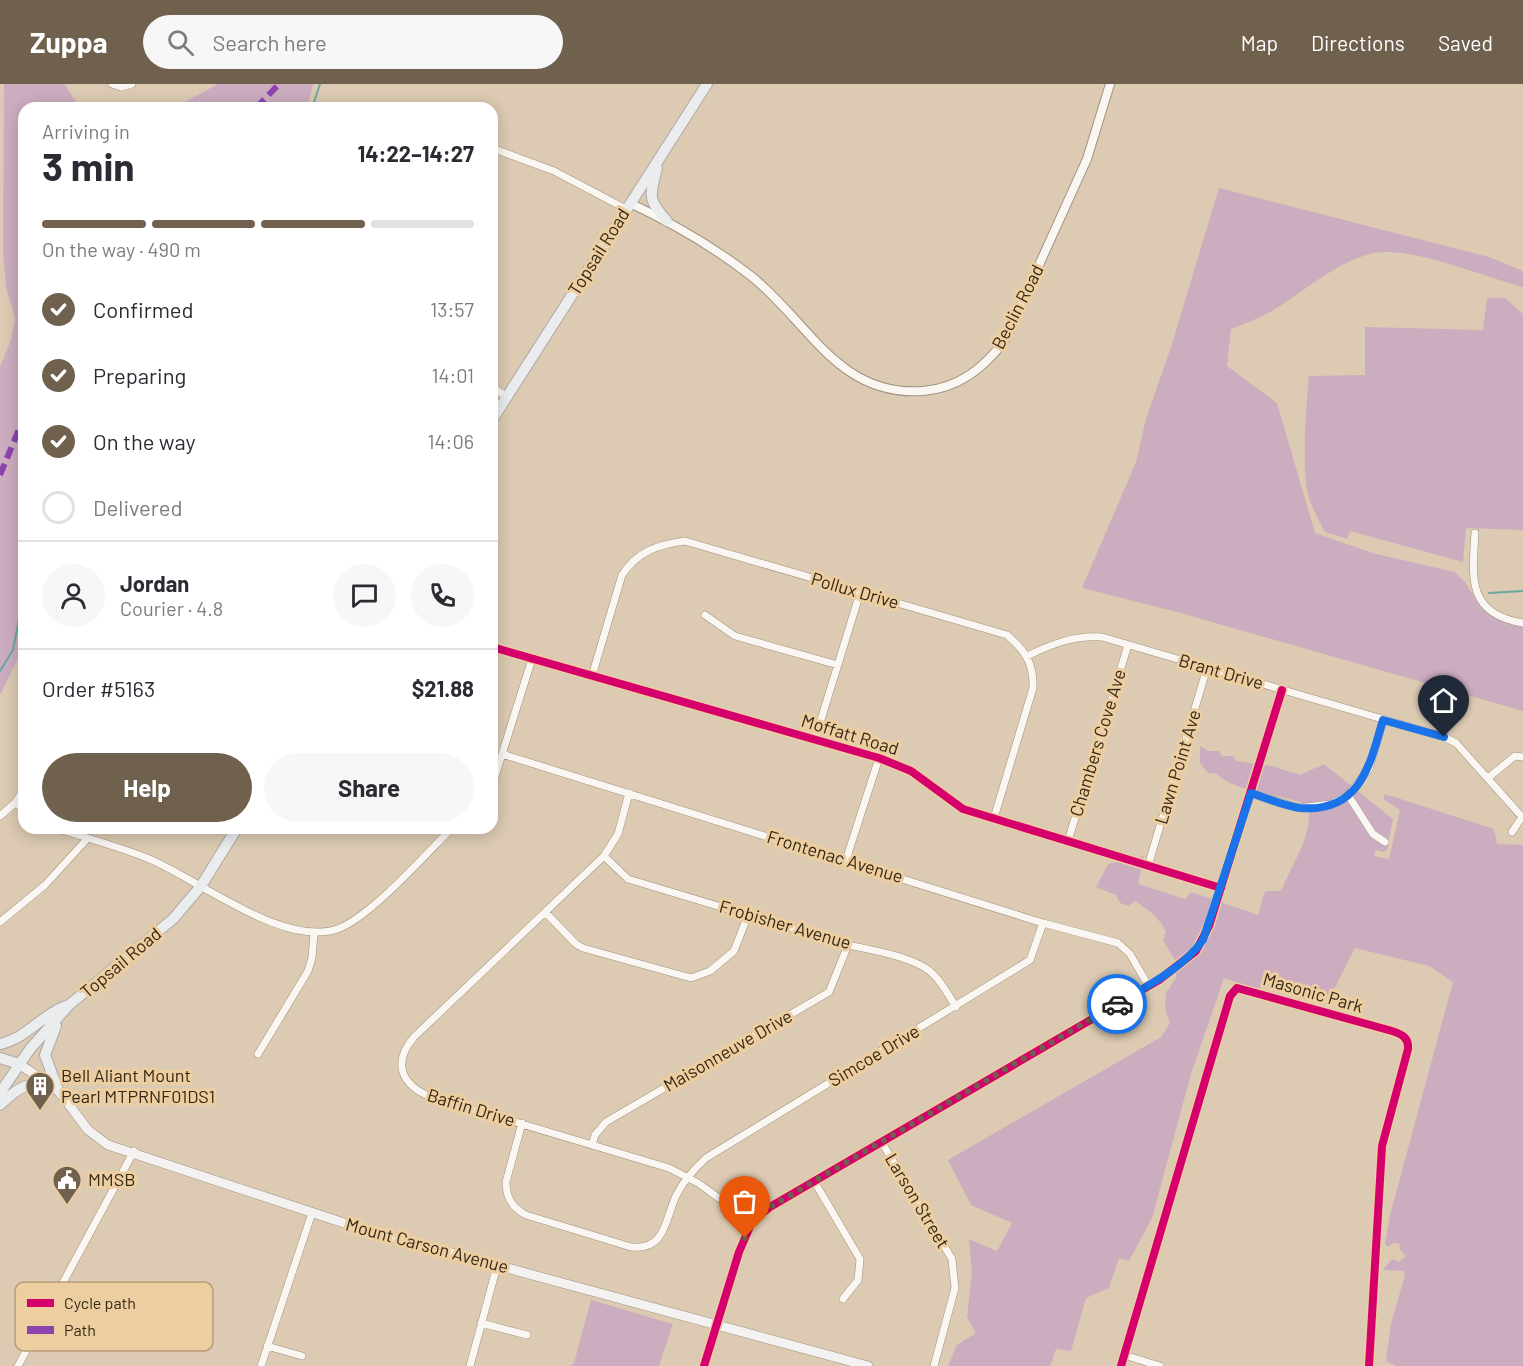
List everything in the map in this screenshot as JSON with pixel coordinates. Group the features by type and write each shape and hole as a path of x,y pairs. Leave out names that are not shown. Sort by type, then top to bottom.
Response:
{"main road":[{"name":"Topsail Road","path":"498,411 707,84"},
{"path":"658,162 650,195 655,207 667,221"},
{"name":"Topsail Road","path":"0,1093 19,1064 69,1005 153,938 201,886 233,834"},
{"path":"0,1044 20,1036 46,1015 69,1005"},
{"path":"58,1090 45,1055 50,1036 69,1005"},
{"path":"0,1058 19,1064"},
{"name":"Mount Carson Avenue","path":"19,1064 58,1090 80,1121 97,1138 108,1144 312,1213 497,1266 868,1366"},
{"path":"0,1105 12,1093 30,1083 45,1084 58,1090"}],"street":[{"path":"112,84 121,87 132,84"},
{"name":"Beclin Road","path":"628,206 667,221 752,277 775,297 838,364 866,383 901,392 930,390 952,385 991,360 1005,340 1087,159 1110,84"},
{"path":"498,150 543,166 628,206"},
{"path":"498,391 507,397"},
{"path":"1475,533 1473,585 1477,594 1497,615 1523,623"},
{"name":"Pollux Drive","path":"592,676 621,575 638,555 649,548 685,541 1007,635 1028,656"},
{"path":"815,739 860,592"},
{"path":"705,615 735,636 838,665"},
{"name":"Brant Drive","path":"1028,656 1055,643 1085,636 1102,637 1444,737 1456,743 1522,817"},
{"name":"Chambers Cove Ave","path":"1068,841 1128,645"},
{"name":"Moffatt Road","path":"498,649 879,758 911,771 958,806 1221,888"},
{"path":"994,818 1033,688 1033,674 1028,656"},
{"path":"498,767 532,658"},
{"name":"Lawn Point Ave","path":"1148,866 1207,668"},
{"path":"704,1366 736,1259 752,1222 770,1207 1148,985 1196,951 1209,926 1282,690"},
{"path":"1251,793 1298,808 1331,804 1348,795 1369,769 1383,720"},
{"name":"Frontenac Avenue","path":"502,754 1043,923 1118,944 1130,954 1148,985"},
{"path":"1488,778 1515,756 1523,757"},
{"path":"846,860 879,758"},
{"name":"Baffin Drive","path":"629,793 618,834 604,856 414,1037 402,1053 403,1074 422,1093 592,1144 688,1176 752,1222"},
{"path":"1348,795 1373,834 1385,842"},
{"path":"0,816 18,798"},
{"path":"1512,832 1522,817"},
{"path":"73,834 149,859 282,927 314,933 341,927 361,915 446,834"},
{"path":"0,922 45,885 87,839"},
{"name":"Frobisher Avenue","path":"604,856 628,879 848,945 875,950 925,968 942,984 956,1007"},
{"path":"545,912 576,944 584,948 692,978 710,971 734,951 748,915"},
{"name":"Simcoe Drive","path":"522,1124 507,1174 506,1191 513,1206 526,1215 631,1247 646,1246 661,1237 676,1196 688,1176 714,1151 956,1007 1030,960 1043,923"},
{"path":"258,1054 308,971 312,958 314,933"},
{"name":"Maisonneuve Drive","path":"592,1144 595,1135 606,1122 829,992 848,945"},
{"name":"Masonic Park","path":"1121,1366 1230,996 1234,989 1241,988 1392,1031 1403,1035 1407,1041 1407,1053 1382,1146 1369,1366"},
{"name":"Larson Street","path":"881,1141 952,1259 955,1288 934,1366"},
{"path":"63,1282 134,1151"},
{"path":"814,1181 860,1259 858,1280 843,1299"},
{"path":"261,1366 312,1213"},
{"path":"470,1366 497,1266"},
{"path":"481,1323 527,1335"},
{"path":"267,1346 302,1356"},
{"path":"18,1366 26,1351"},
{"path":"1124,1355 1160,1366"}],"shaded area":[{"path":"4,84 64,84 76,102 18,102 18,659 0,695 0,367 11,340 15,318 6,287 3,253"},
{"path":"218,84 313,84 308,102 185,102"},
{"path":"1219,188 1489,257 1523,271 1523,287 1405,253 1375,253 1360,257 1330,272 1272,311 1231,329 1227,366 1277,403 1315,533 1376,554 1455,572 1465,582 1482,609 1510,624 1523,625 1523,711 1177,612 1082,588 1136,462 1146,419 1172,344"},
{"path":"1487,298 1505,298 1523,314 1523,530 1466,528 1463,562 1350,531 1347,539 1325,532 1311,503 1306,484 1305,444 1309,376 1365,375 1365,327 1483,330"},
{"path":"1200,746 1208,751 1219,751 1222,756 1233,756 1236,761 1272,766 1300,775 1324,764 1393,819 1387,850 1382,852 1376,850 1374,856 1389,859 1400,810 1383,799 1385,794 1494,829 1497,844 1523,845 1523,1366 1396,1366 1386,1361 1391,1324 1405,1275 1404,1271 1383,1270 1392,1259 1399,1262 1406,1256 1400,1250 1399,1243 1393,1243 1388,1247 1385,1244 1390,1215 1453,982 1429,966 1355,948 1329,999 1262,986 1256,990 1224,978 1191,1074 1152,1218 1129,1261 1119,1258 1109,1288 1086,1298 1071,1351 1056,1349 1050,1366 948,1366 957,1345 976,1333 967,1317 972,1272 969,1239 997,1251 1012,1223 971,1205 948,1160 1161,1037 1170,1023 1165,1008 1166,993 1176,978 1176,962 1163,940 1166,932 1157,918 1140,904 1135,901 1129,906 1120,903 1116,895 1096,887 1108,864 1144,856 1138,884 1185,899 1191,892 1258,915 1265,891 1281,891 1301,849 1308,826 1307,805 1246,789 1224,780 1217,774 1208,773 1200,763"},
{"path":"591,1300 673,1324 659,1366 570,1366 574,1363"}],"waterway":[{"path":"314,102 320,84"},
{"path":"1489,593 1523,591"},
{"path":"0,671 13,650 18,624"}],"marked path":[{"path":"262,102 279,84"},
{"path":"0,475 18,432"}],"cycle path":[{"path":"498,649 879,758 911,771 963,809 1221,888"},
{"path":"704,1366 739,1252 752,1222 770,1207 1159,980 1196,951 1209,926 1282,690"},
{"path":"1121,1366 1230,996 1237,988 1392,1031 1406,1039 1408,1049 1382,1146 1369,1366"}],"way so far":[{"path":"745,1238 752,1222 770,1207 1117,1004"}],"place":[{"name":"Bell Aliant Mount Pearl MTPRNF01DS1","path":"40,1112"},
{"name":"MMSB","path":"67,1206"}],"route":[{"path":"1117,1004 1159,980 1196,951 1203,940 1251,793 1298,808 1315,808 1331,804 1348,795 1361,782 1369,769 1383,720 1444,737"}]}
